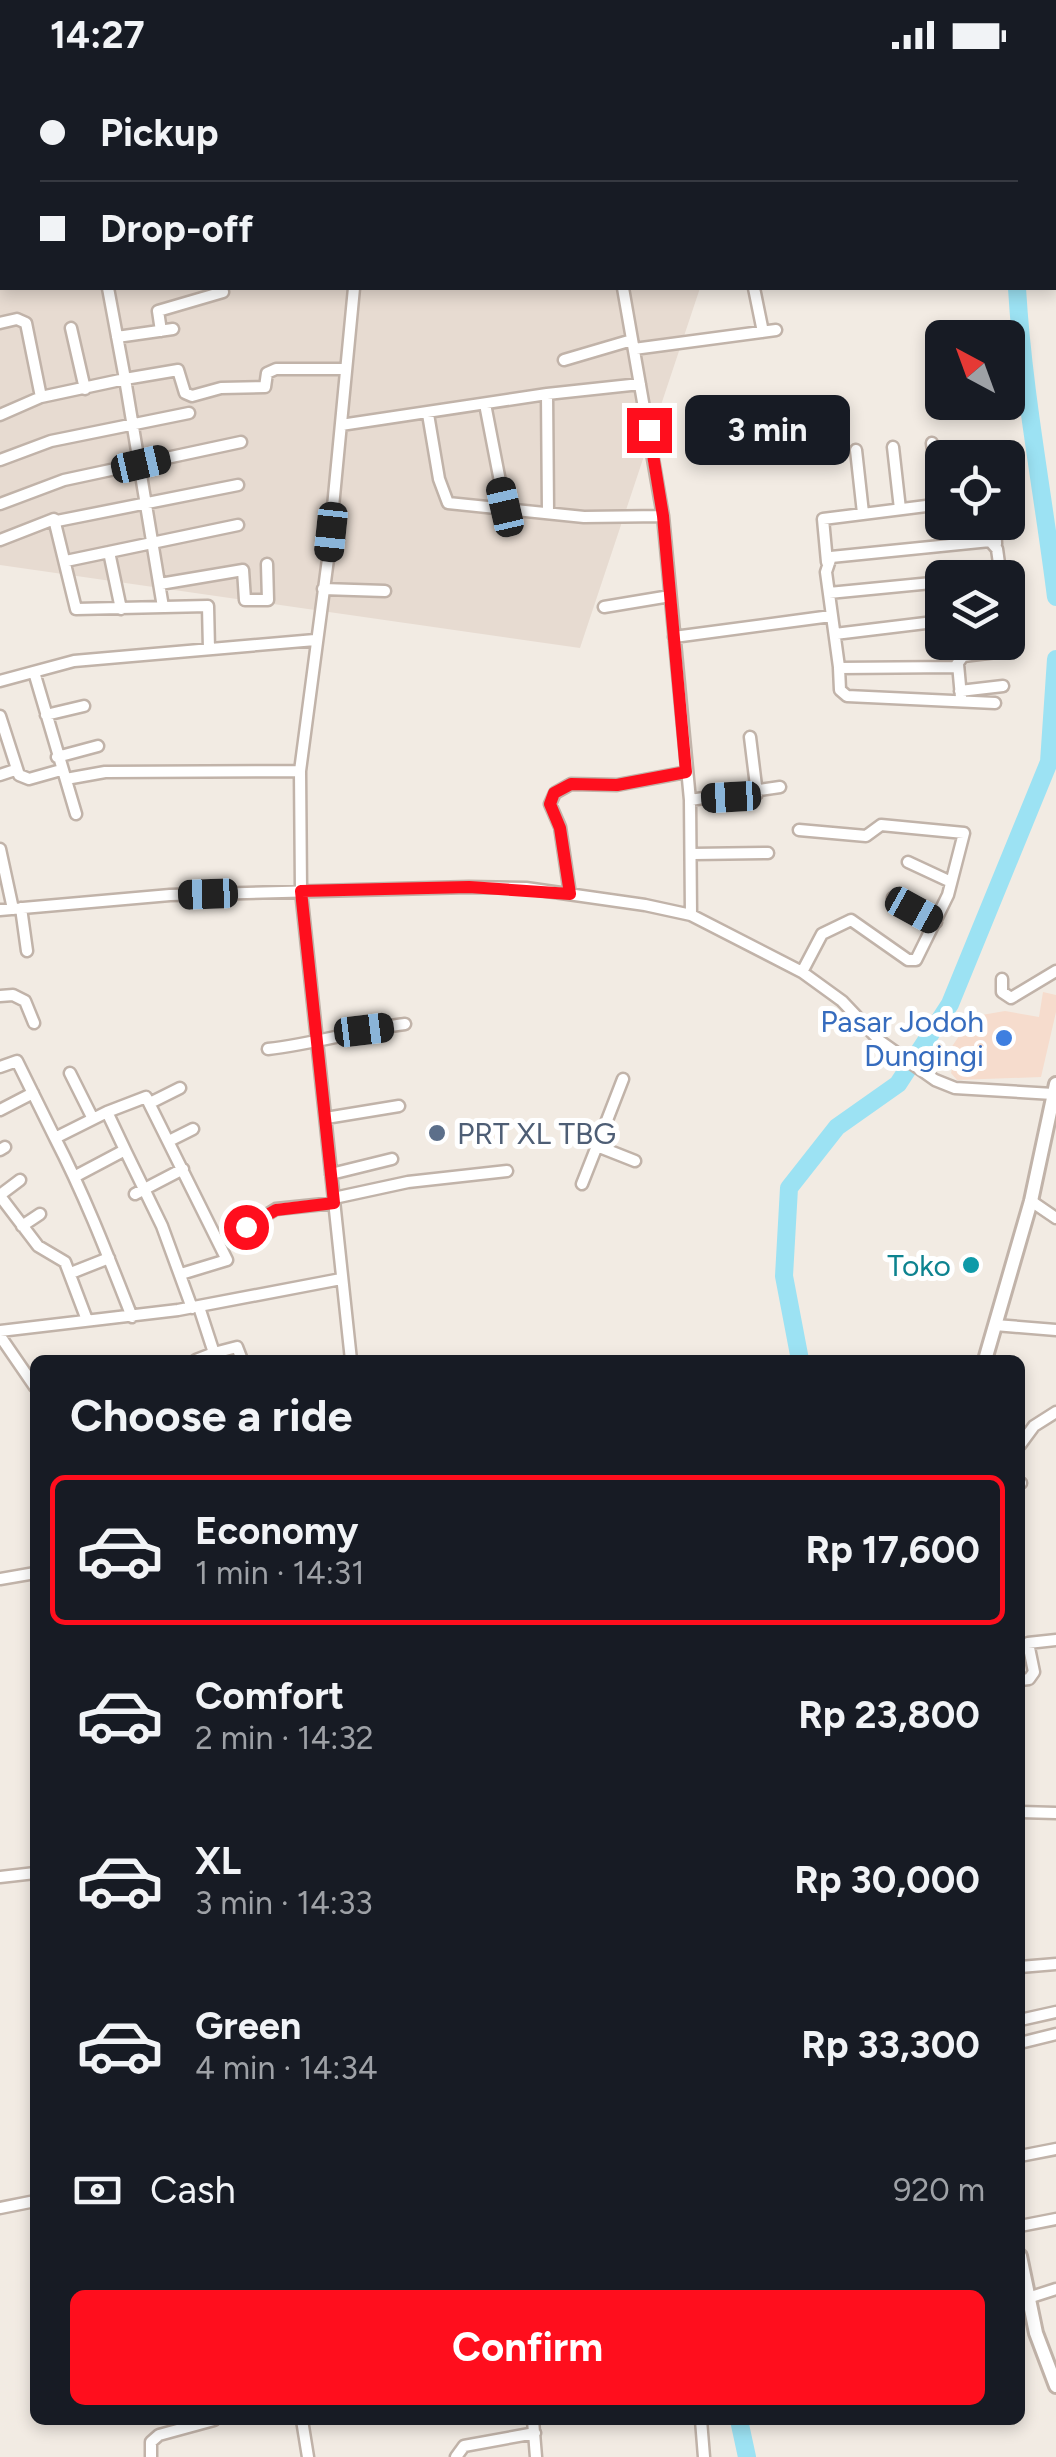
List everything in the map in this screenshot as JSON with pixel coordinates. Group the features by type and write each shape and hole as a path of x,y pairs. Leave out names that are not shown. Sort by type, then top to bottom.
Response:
{"street":[{"path":"108,290 135,423 164,607"},
{"path":"350,1355 301,891 300,771 354,290"},
{"path":"624,290 663,516 690,800 691,915"},
{"path":"754,290 763,332"},
{"path":"118,337 167,330 158,311 223,292"},
{"path":"0,324 17,318 26,323 41,397"},
{"path":"71,328 85,389"},
{"path":"564,360 633,345 776,330"},
{"path":"0,415 41,397 178,370 185,393 192,396 221,388 265,386 268,374 276,369 346,369"},
{"path":"341,426 547,394 640,384"},
{"path":"547,394 548,512"},
{"path":"485,404 505,507"},
{"path":"0,460 44,442 189,413"},
{"path":"428,414 438,480 448,503 584,517 663,516"},
{"path":"0,504 64,480 241,442"},
{"path":"893,448 900,508"},
{"path":"856,450 863,513"},
{"path":"0,540 47,518 57,521 238,485"},
{"path":"925,506 823,519 840,690 847,696 961,697 995,704"},
{"path":"57,521 76,610 210,608 209,649"},
{"path":"66,561 238,526"},
{"path":"996,540 998,560"},
{"path":"827,563 836,554 859,551 996,544"},
{"path":"109,552 122,610"},
{"path":"160,584 243,570 245,600 268,600 267,564"},
{"path":"829,593 925,584"},
{"path":"323,590 385,590"},
{"path":"604,607 670,596"},
{"path":"674,637 831,616"},
{"path":"834,634 925,622"},
{"path":"0,682 74,661 315,640"},
{"path":"960,660 961,697"},
{"path":"839,667 958,664"},
{"path":"34,672 76,814"},
{"path":"961,697 1003,686"},
{"path":"46,715 84,706"},
{"path":"0,716 15,770 24,779 105,772 300,771"},
{"path":"750,737 757,794"},
{"path":"57,757 98,746"},
{"path":"0,775 15,770"},
{"path":"570,894 560,828 550,804 554,793 571,784 617,785 686,772"},
{"path":"690,800 757,794 780,787"},
{"path":"799,830 866,836 881,825 964,834 936,922 916,960 908,960 850,920 822,934 802,972"},
{"path":"0,850 27,951"},
{"path":"693,854 768,853"},
{"path":"908,862 951,882"},
{"path":"0,910 170,895 469,887 570,894 691,915 802,972 850,1008 880,1042 935,1080 955,1088 1055,1089 1031,1201 985,1355"},
{"path":"892,898 936,922"},
{"path":"1002,979 1002,992 1011,998 1056,971"},
{"path":"0,996 13,995 25,1001 34,1023"},
{"path":"268,1049 319,1044 364,1030 404,1024"},
{"path":"0,1067 18,1061 74,1177 132,1317"},
{"path":"70,1073 92,1119"},
{"path":"582,1184 623,1079"},
{"path":"150,1103 180,1088"},
{"path":"0,1110 33,1093"},
{"path":"55,1138 142,1096 150,1103 227,1260 181,1274"},
{"path":"326,1118 399,1106"},
{"path":"107,1112 214,1353"},
{"path":"169,1141 193,1129"},
{"path":"597,1146 635,1161"},
{"path":"74,1177 125,1150"},
{"path":"331,1174 392,1158"},
{"path":"140,1191 183,1169"},
{"path":"246,1227 276,1210 408,1182 506,1171"},
{"path":"20,1180 0,1196 44,1252 63,1259 87,1320"},
{"path":"1031,1201 1056,1218"},
{"path":"22,1226 40,1214"},
{"path":"71,1273 109,1258"},
{"path":"30,1379 0,1333 132,1317 192,1302 342,1279"},
{"path":"994,1325 1056,1330"},
{"path":"209,1355 236,1347 240,1355"},
{"path":"1025,1438 1034,1426 1056,1412"},
{"path":"0,1578 30,1574"},
{"path":"1025,1643 1056,1640"},
{"path":"1025,1646 1034,1672 1025,1679"},
{"path":"1025,1812 1056,1812"},
{"path":"0,1877 30,1874"},
{"path":"1025,1967 1056,1964"},
{"path":"1025,2019 1056,2012"},
{"path":"1025,2042 1056,2034"},
{"path":"1025,2155 1056,2149"},
{"path":"0,2208 30,2202"},
{"path":"1025,2225 1056,2219"},
{"path":"1025,2282 1056,2386"},
{"path":"1028,2298 1056,2288"},
{"path":"151,2457 154,2438 189,2425"},
{"path":"303,2425 308,2457"},
{"path":"534,2425 536,2457"},
{"path":"702,2425 704,2457"},
{"path":"456,2457 464,2446 534,2433"}],"shaded area":[{"path":"0,290 699,290 580,648 0,565"},
{"name":"Pasar Jodoh Dungingi","path":"1043,992 1056,995 1056,1012 1041,1077 957,1080 951,1073 955,1057 949,1051 967,1024 976,1016 1005,1011 1039,1017"}],"waterway":[{"path":"1017,290 1056,597"},
{"path":"799,1355 784,1276 789,1188 837,1127 898,1084 950,1004 1049,762 1056,659"},
{"path":"740,2425 747,2457"}],"place":[{"name":"Pasar Jodoh Dungingi","path":"1004,1038"},
{"name":"PRT XL TBG","path":"437,1133"},
{"name":"Toko","path":"971,1265"}],"route":[{"path":"246,1227 276,1210 334,1203 301,891 469,887 570,894 560,828 550,804 554,793 571,784 617,785 686,772 663,516 649,430"}]}
